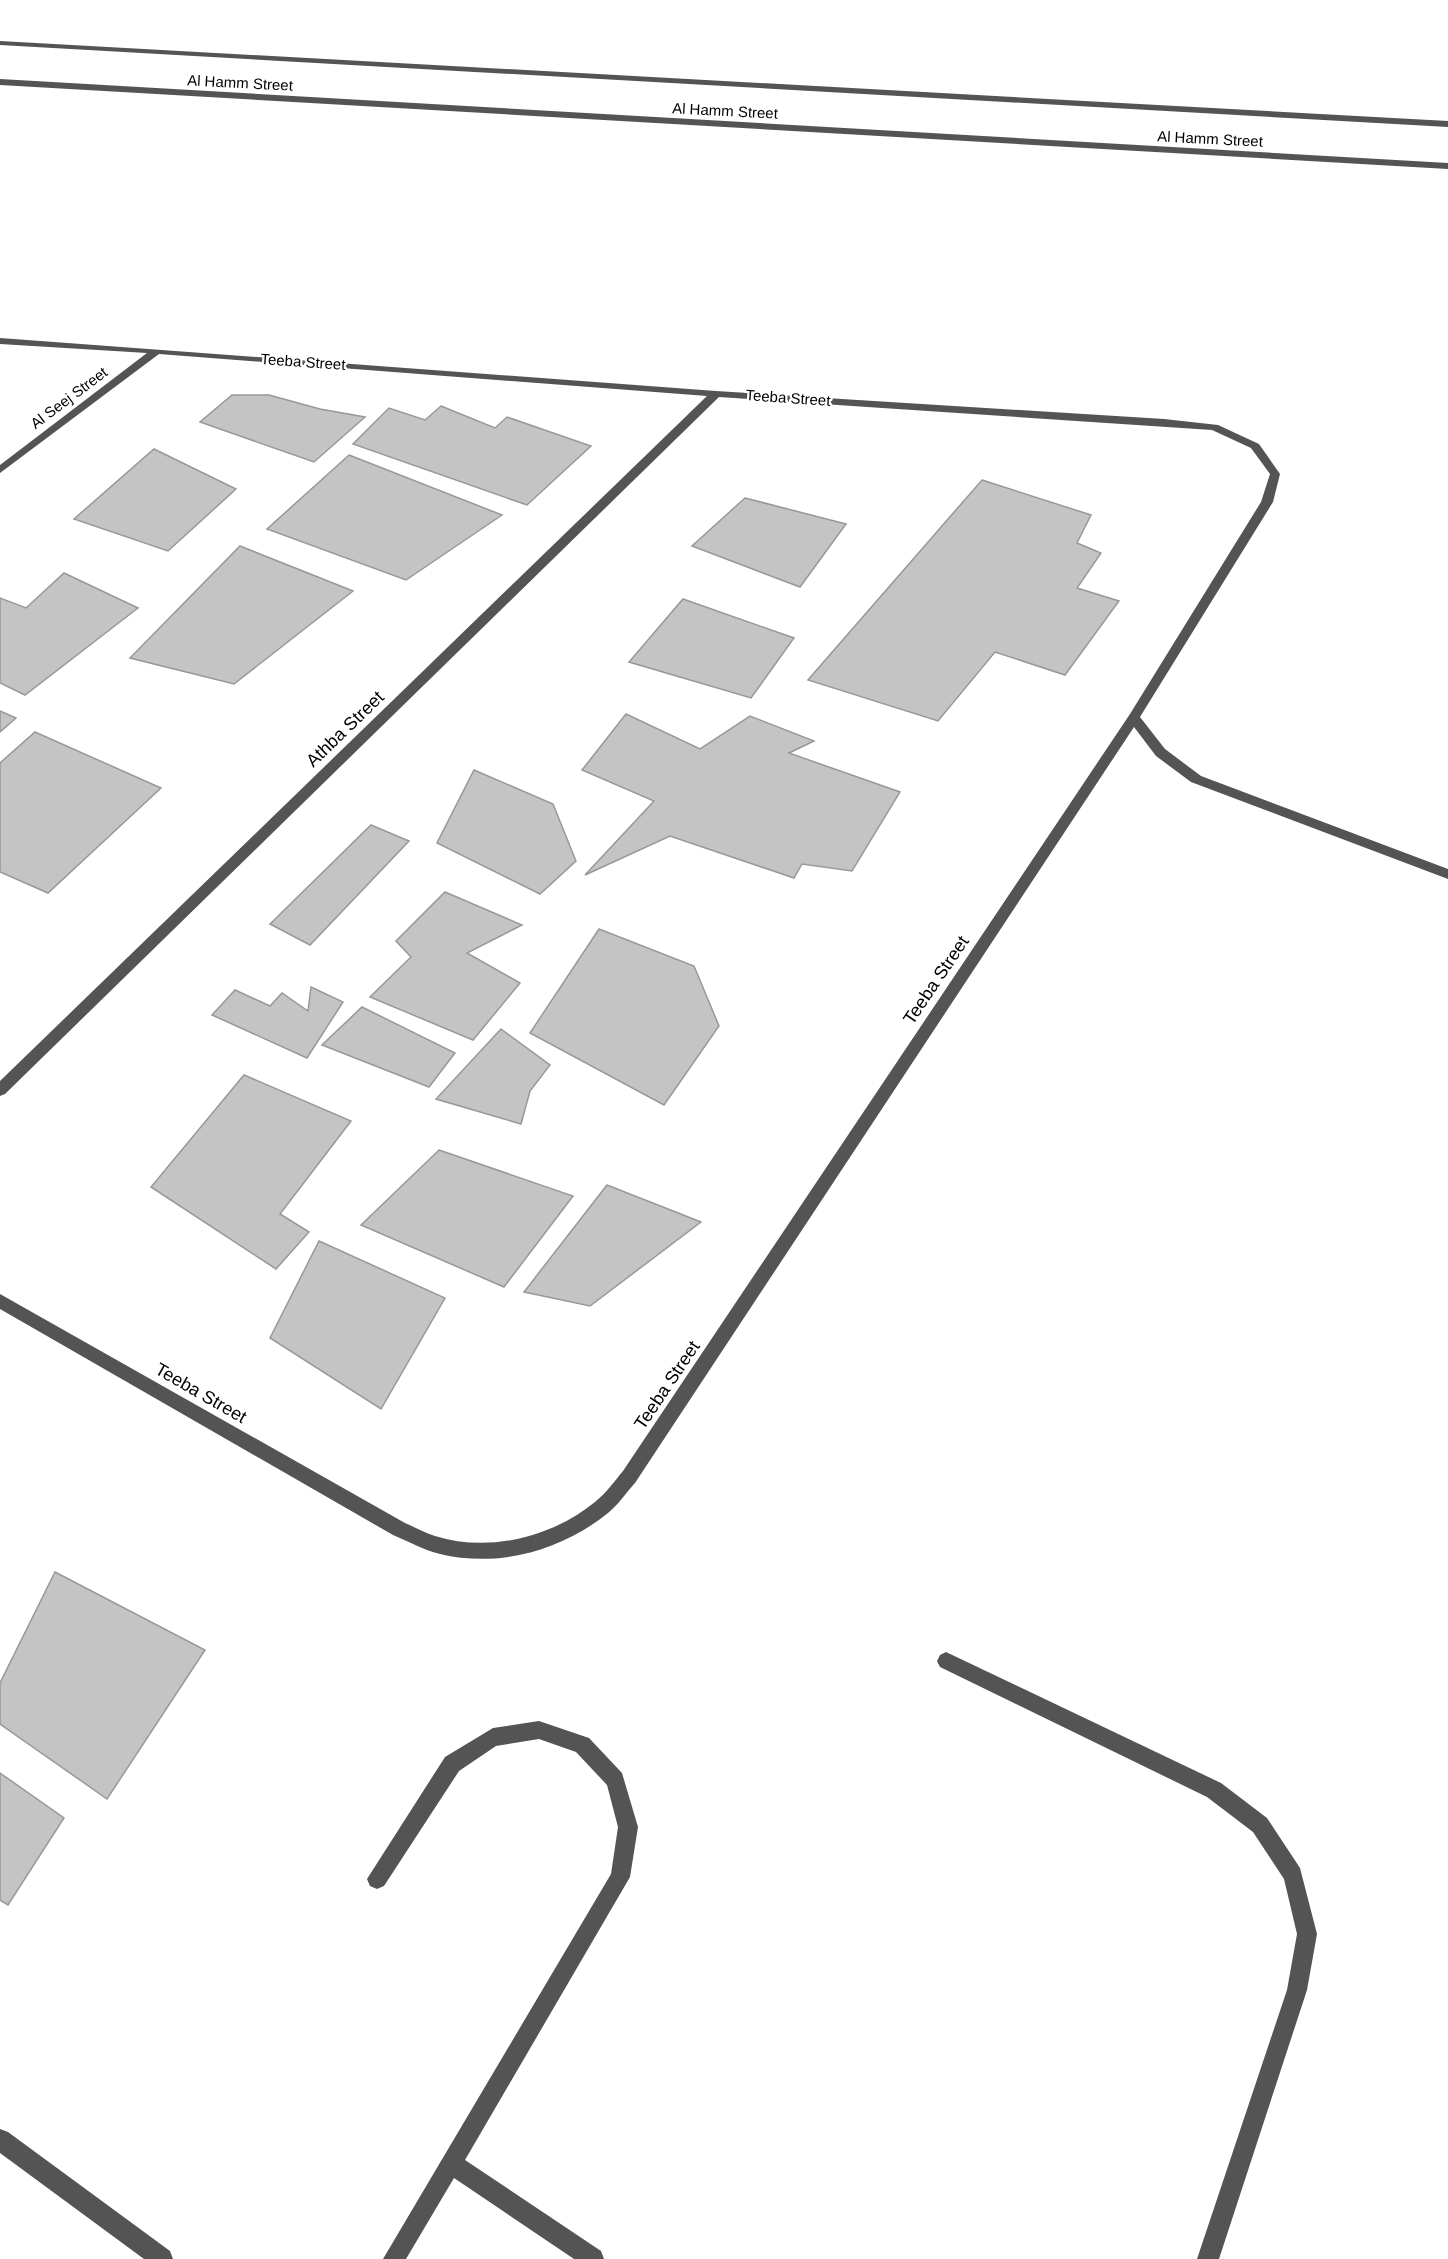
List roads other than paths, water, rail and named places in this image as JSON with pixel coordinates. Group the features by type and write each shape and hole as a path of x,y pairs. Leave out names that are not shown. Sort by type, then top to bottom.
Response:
{"street":[{"name":"Al Hamm Street","path":"0,43 1448,124"},
{"name":"Al Hamm Street","path":"0,82 1448,166"},
{"name":"Teeba Street","path":"0,341 716,394 1214,427 1255,446 1275,474 1267,502 1134,717 629,1477 602,1508 565,1532 524,1547 480,1551 438,1545 399,1528 0,1301"},
{"name":"Al Seej Street","path":"0,470 157,351"},
{"name":"Athba Street","path":"0,1090 716,394"},
{"path":"1134,717 1143,734 1157,751 1174,766 1196,779 1448,874"},
{"path":"946,1662 1214,1790 1260,1825 1293,1875 1307,1934 1297,1990 1208,2259"},
{"path":"376,1879 452,1764 493,1737 539,1730 582,1745 615,1780 628,1827 620,1877 394,2259"},
{"path":"0,2140 162,2259"},
{"path":"451,2163 594,2259"}]}
